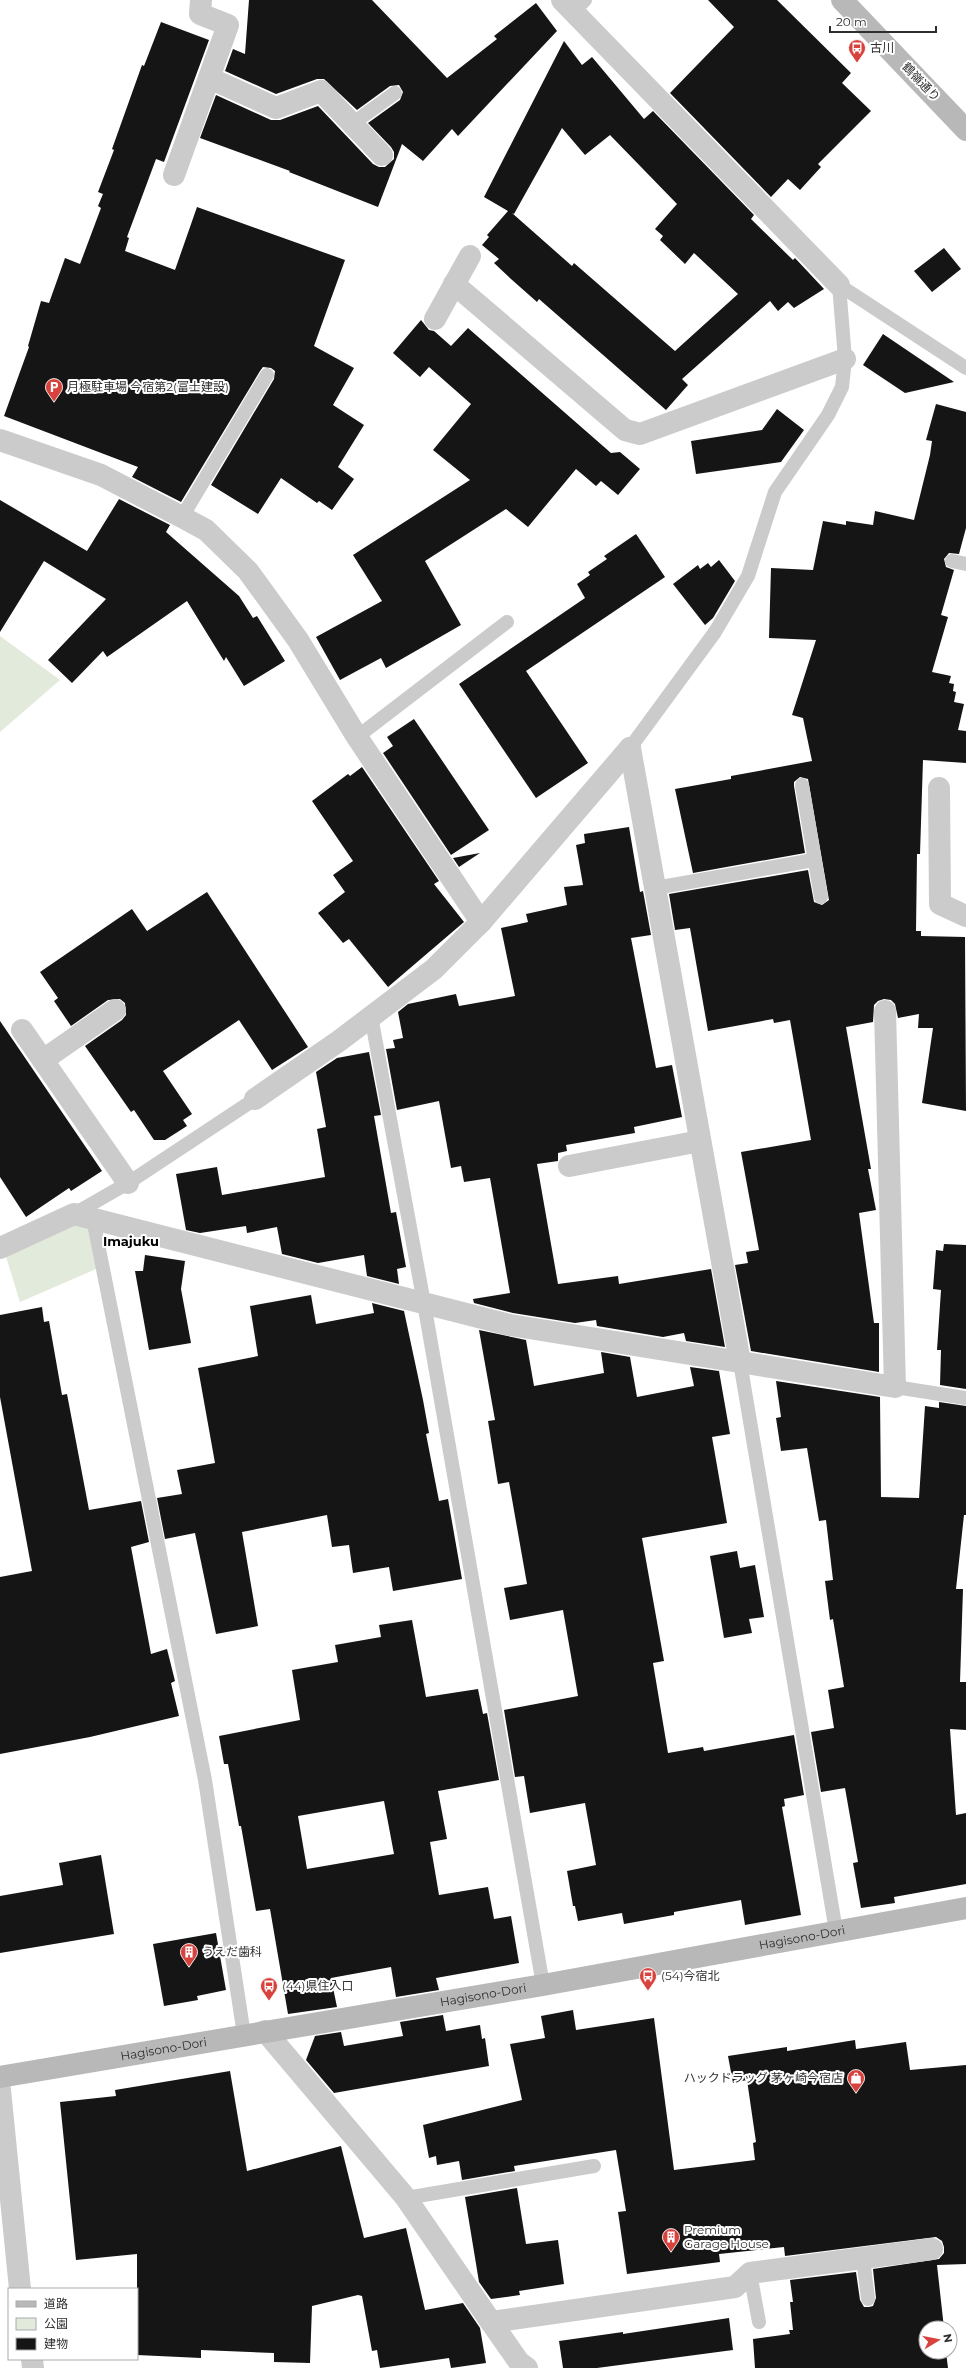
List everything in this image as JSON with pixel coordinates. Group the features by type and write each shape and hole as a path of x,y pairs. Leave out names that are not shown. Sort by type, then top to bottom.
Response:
{"street":[{"path":"174,175 228,25 200,14 201,0"},
{"name":"鶴嶺通り","path":"842,0 966,130"},
{"path":"573,4 838,285"},
{"path":"209,78 276,108 321,92 382,155"},
{"path":"436,320 470,256"},
{"path":"454,284 625,430 640,434 845,359"},
{"path":"0,440 101,475 182,517 206,530 248,571 298,640 357,737 481,922"},
{"path":"630,748 740,1362"},
{"path":"255,1099 434,969 481,922 630,748"},
{"path":"939,788 940,904 966,916"},
{"path":"43,1060 115,1010"},
{"path":"0,1248 84,1216 510,1325 895,1387 885,1011"},
{"path":"22,1030 128,1183"},
{"path":"569,1166 700,1141"},
{"name":"Hagisono-Dori","path":"0,2077 543,1985 966,1908"},
{"path":"265,2031 406,2198 519,2362 527,2368"},
{"path":"0,2090 20,2288"},
{"path":"491,2322 735,2287 750,2273 932,2249"}],"lane":[{"path":"352,124 395,93"},
{"path":"630,748 716,632 748,576 775,492 828,415 842,387 845,359 838,285"},
{"path":"838,285 966,368"},
{"path":"182,517 267,375"},
{"path":"952,561 966,564"},
{"path":"357,737 508,622"},
{"path":"802,785 821,897"},
{"path":"655,888 814,860"},
{"path":"371,1016 424,1303 543,1985"},
{"path":"244,2035 205,1780 84,1216 128,1183 255,1099"},
{"path":"740,1362 836,1931"},
{"path":"895,1387 966,1398"},
{"path":"406,2198 594,2166"},
{"path":"862,2258 868,2299"},
{"path":"750,2273 759,2322"}],"green space":[{"path":"0,636 60,680 0,732"},
{"path":"93,1219 103,1266 20,1302 3,1247"}],"building":[{"path":"249,0 372,0 447,78 497,39 494,36 536,3 557,31 458,136 452,129 423,161 402,144 378,207 289,172 290,171 200,138 216,95 271,120 280,120 318,106 373,164 379,167 385,167 394,159 394,152 391,147 368,123 400,100 403,92 399,85 390,86 357,110 324,79 317,79 276,94 225,71 233,49 245,54"},
{"path":"708,0 777,0 851,73 842,83 871,111 818,164 821,167 800,190 788,179 771,197 670,93 734,27"},
{"path":"161,22 209,40 164,162 156,159 127,237 129,238 125,251 175,270 197,207 345,260 314,346 354,368 333,405 364,425 338,467 354,479 332,510 319,501 317,503 281,478 258,514 211,485 274,379 275,371 271,368 263,367 260,371 181,502 132,477 138,467 4,416 29,347 28,346 41,301 49,303 65,258 80,264 101,208 98,206 103,194 98,192 114,150 112,149 142,65 144,66"},
{"path":"564,41 582,65 592,57 644,119 653,111 754,215 751,219 793,260 795,258 824,289 794,308 788,302 778,311 770,301 682,379 688,385 666,410 539,299 537,302 494,263 499,259 482,245 489,237 487,235 508,211 484,197","holes":["562,128 585,155 610,135 677,204 655,229 663,236 660,240 685,264 694,253 738,294 675,351 574,263 572,266 512,213 514,214"]},
{"path":"944,248 961,269 932,292 914,271"},
{"path":"421,320 429,330 434,331 451,346 468,328 611,453 620,452 640,469 618,495 601,481 596,486 576,469 528,527 506,509 425,561 461,625 386,668 381,658 340,680 316,637 382,601 353,555 470,480 433,450 471,404 429,367 420,377 393,353"},
{"path":"883,334 954,382 905,393 863,365"},
{"path":"936,404 966,412 966,528 959,554 949,553 944,559 946,567 954,570 941,615 948,617 932,672 951,676 949,683 954,684 953,691 956,692 954,702 964,704 958,730 966,731 966,763 923,760 920,854 917,854 916,931 921,931 921,936 965,937 966,1111 922,1103 933,1028 918,1028 919,1014 898,1018 895,1004 891,1000 884,999 878,1001 874,1005 873,1022 846,1027 871,1169 868,1169 876,1210 859,1213 874,1323 879,1323 879,1372 751,1351 735,1265 748,1263 746,1252 759,1250 741,1152 811,1140 790,1020 774,1023 773,1019 708,1031 690,928 675,930 669,894 808,870 814,902 822,905 829,900 808,779 800,777 794,782 805,853 693,873 675,789 731,779 731,776 812,761 803,718 792,715 816,640 769,638 771,568 813,570 823,521 846,525 846,521 873,525 875,511 914,520 930,455 932,441 926,440"},
{"path":"777,409 804,430 781,462 696,474 691,441 762,430"},
{"path":"119,499 170,525 166,532 239,596 253,618 257,616 285,661 244,686 226,657 224,661 187,601 107,657 103,651 72,683 48,660 106,599 44,561 0,632 0,500 87,551"},
{"path":"636,534 665,577 526,671 588,763 536,798 459,684 585,598 577,584 590,575 588,572 607,559 604,556"},
{"path":"719,560 735,581 713,618 705,625 673,584 698,565 700,569 708,563 711,567"},
{"path":"414,719 489,830 451,855 383,753 393,746 387,737"},
{"path":"362,767 439,881 434,884 464,922 388,987 349,939 343,943 318,913 345,892 333,875 353,861 312,801 348,774 350,776"},
{"path":"629,827 640,892 643,891 651,935 631,938 656,1068 672,1065 682,1117 634,1127 635,1133 566,1145 567,1151 558,1153 558,1161 537,1164 558,1284 618,1276 619,1284 711,1269 725,1347 686,1341 684,1333 663,1337 597,1326 596,1320 575,1323 513,1313 474,1303 473,1299 510,1293 490,1178 464,1182 461,1166 451,1168 439,1101 397,1110 386,1049 395,1048 393,1040 403,1038 398,1012 408,1004 456,994 459,1006 515,996 501,928 528,922 526,914 567,905 564,887 583,885 576,845 585,843 584,834"},
{"path":"480,853 459,867 453,858"},
{"path":"207,892 308,1047 272,1070 239,1020 163,1071 192,1114 183,1120 187,1126 165,1140 154,1140 134,1110 131,1112 85,1046 122,1020 126,1015 125,1003 120,999 108,1000 71,1026 54,1001 58,998 40,972 132,909 147,931"},
{"path":"0,1021 102,1171 71,1191 69,1188 26,1217 0,1177"},
{"path":"369,1052 381,1115 374,1116 391,1213 396,1212 406,1267 397,1269 399,1284 367,1276 364,1255 318,1263 282,1254 277,1227 247,1233 246,1226 200,1233 186,1230 176,1174 217,1167 222,1195 325,1177 317,1129 326,1127 316,1072 337,1058"},
{"path":"944,1244 966,1245 966,1389 940,1385 941,1350 937,1350 941,1290 933,1289 936,1250 943,1251"},
{"path":"145,1255 185,1261 181,1289 191,1343 149,1350 135,1271 143,1271"},
{"path":"311,1295 316,1324 374,1313 372,1303 404,1311 423,1400 429,1433 426,1434 439,1501 448,1499 462,1579 393,1591 389,1567 353,1573 349,1545 332,1547 327,1515 242,1532 258,1626 216,1634 195,1533 165,1539 157,1498 182,1494 177,1470 215,1463 198,1368 258,1356 250,1306"},
{"path":"42,1307 44,1322 49,1321 62,1395 67,1394 89,1510 141,1501 149,1542 131,1547 151,1654 167,1649 175,1681 171,1683 179,1716 90,1737 0,1754 0,1577 32,1571 0,1397 0,1315"},
{"path":"479,1330 526,1340 534,1386 604,1373 601,1352 630,1357 637,1397 694,1386 690,1367 719,1371 730,1434 712,1437 727,1523 642,1538 664,1661 653,1663 668,1753 703,1747 704,1751 794,1735 804,1795 784,1799 785,1806 782,1807 801,1915 745,1925 741,1900 674,1912 674,1915 624,1924 622,1913 578,1921 575,1906 573,1906 567,1871 596,1865 585,1803 530,1813 524,1776 515,1777 504,1710 578,1696 563,1610 510,1620 504,1588 527,1584 509,1482 498,1484 488,1421 495,1420"},
{"path":"776,1381 880,1397 881,1497 919,1498 925,1406 939,1408 939,1402 966,1406 966,1515 964,1515 956,1589 963,1589 960,1682 966,1682 966,1730 950,1729 956,1815 966,1813 966,1884 894,1897 895,1903 861,1908 853,1863 858,1862 845,1788 821,1792 811,1732 834,1728 828,1690 844,1687 833,1619 830,1620 825,1581 833,1580 826,1520 819,1521 807,1448 781,1451 776,1418 781,1417"},
{"path":"737,1551 740,1568 755,1565 764,1617 749,1619 752,1633 724,1638 710,1556"},
{"path":"412,1620 426,1697 478,1689 483,1714 487,1713 499,1780 438,1791 447,1839 430,1842 439,1895 488,1887 494,1919 511,1916 519,1963 436,1978 439,1990 396,1997 391,1967 331,1978 337,2007 288,2014 270,1909 256,1911 228,1764 224,1764 219,1736 300,1720 292,1670 338,1662 335,1645 381,1637 379,1625","holes":["384,1801 394,1854 307,1869 298,1816"]},
{"path":"101,1855 114,1934 0,1953 0,1896 63,1885 59,1863"},
{"name":"うえだ歯科","path":"216,1933 226,1990 197,1996 198,2000 164,2006 153,1944"},
{"path":"573,2010 576,2030 654,2018 674,2170 755,2160 753,2143 756,2142 747,2080 733,2083 728,2056 787,2047 787,2051 855,2040 856,2049 906,2042 910,2070 966,2065 966,2264 937,2265 943,2320 918,2320 918,2360 947,2360 948,2368 755,2368 753,2339 790,2334 789,2330 793,2330 790,2302 793,2302 790,2280 856,2272 860,2300 864,2307 873,2306 876,2298 873,2269 939,2259 944,2253 944,2247 942,2241 936,2237 785,2256 784,2247 719,2254 720,2262 627,2274 618,2212 626,2211 616,2150 514,2166 515,2171 462,2180 459,2161 437,2165 436,2156 429,2158 423,2125 522,2100 510,2044 545,2038 541,2016"},
{"path":"443,2015 446,2031 480,2025 482,2039 485,2038 489,2066 334,2093 306,2060 315,2036 341,2032 344,2046 403,2036 400,2022"},
{"path":"230,2071 247,2171 341,2146 364,2238 406,2228 425,2310 463,2303 480,2328 486,2363 451,2368 449,2358 380,2368 377,2350 372,2351 362,2296 358,2295 312,2306 310,2363 274,2362 274,2353 201,2350 201,2358 138,2355 137,2254 76,2260 60,2102 116,2096 115,2090"},
{"path":"517,2188 526,2244 558,2240 564,2284 519,2291 520,2295 491,2299 479,2282 465,2197"},
{"path":"729,2318 733,2350 597,2368 563,2368 559,2341 623,2332 623,2334"}],"place":[{"name":"古川","path":"857,63"},
{"name":"月極駐車場 今宿第2(富士建設)","path":"54,402"},
{"name":"うえだ歯科","path":"189,1967"},
{"name":"(54)今宿北","path":"648,1991"},
{"name":"(44)県住入口","path":"269,2001"},
{"name":"ハックドラッグ 茅ヶ崎今宿店","path":"856,2093"},
{"name":"Premium Garage House","path":"671,2252"}],"district":[{"name":"Imajuku","path":"131,1241"}]}
